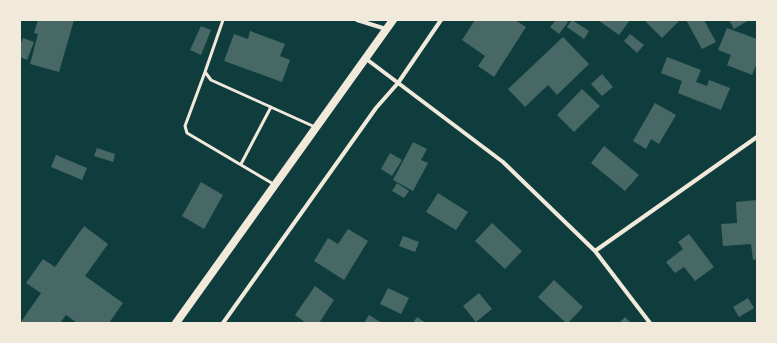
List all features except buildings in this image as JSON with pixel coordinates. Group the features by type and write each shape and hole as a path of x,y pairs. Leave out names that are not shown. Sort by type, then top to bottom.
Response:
{"main road":[{"path":"176,323 393,20"}],"street":[{"path":"357,20 386,29"},
{"path":"223,323 376,108 398,83 441,20"},
{"path":"365,58 503,162 595,251 650,323"},
{"path":"595,251 757,137"}],"lane":[{"path":"223,20 185,126 187,133 275,185"},
{"path":"205,72 211,80 315,127"},
{"path":"241,164 271,107"}]}
